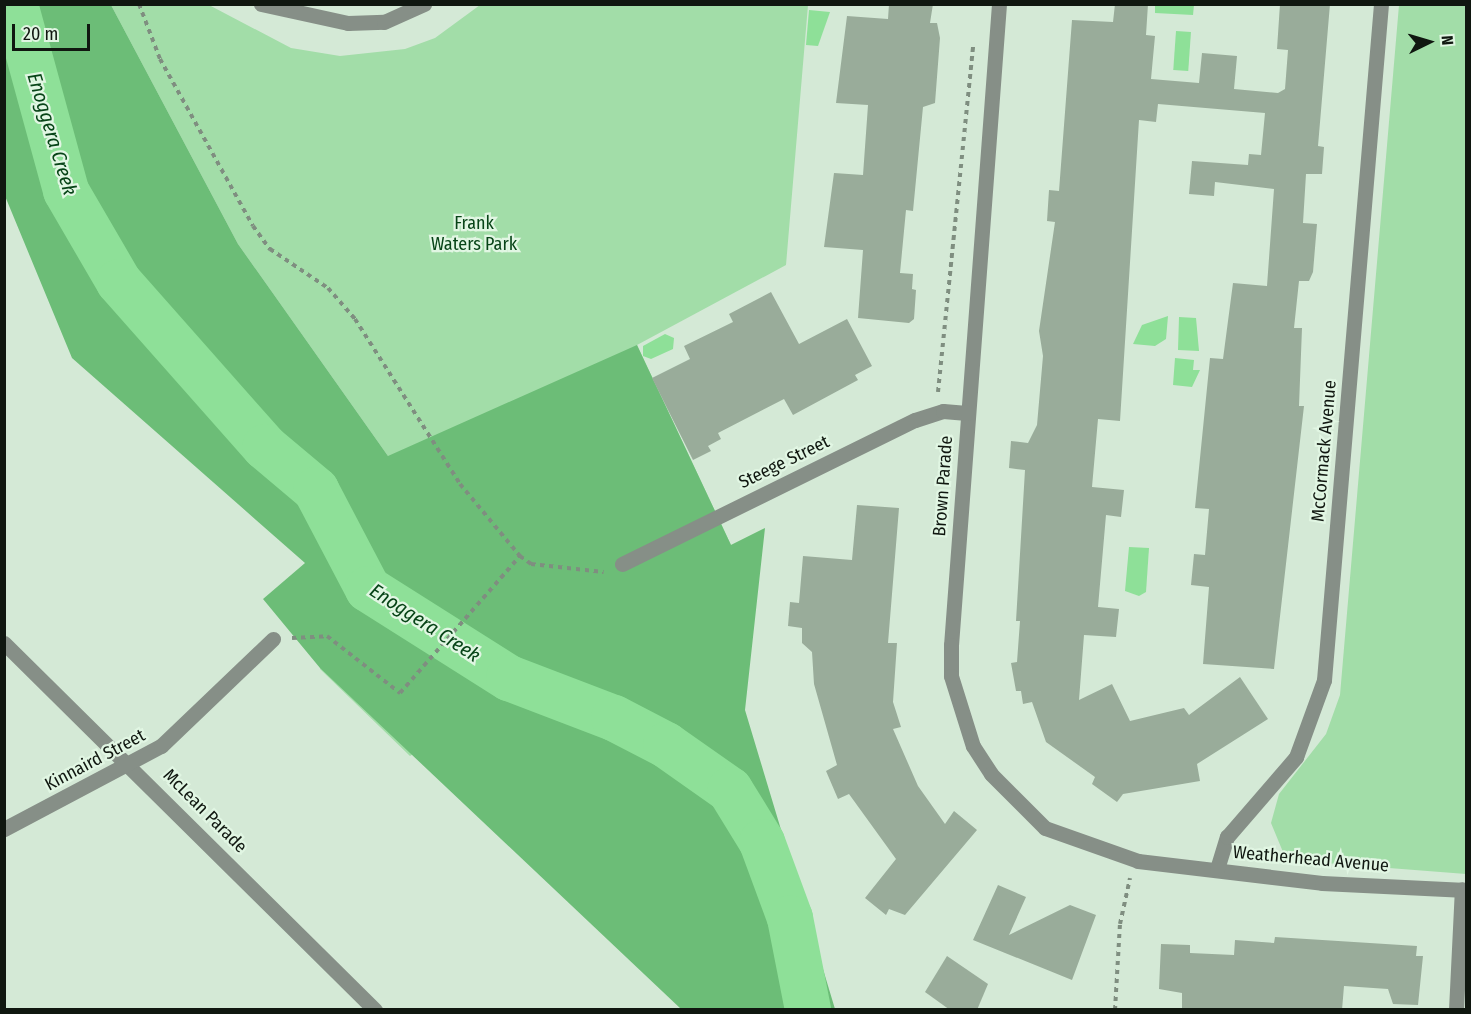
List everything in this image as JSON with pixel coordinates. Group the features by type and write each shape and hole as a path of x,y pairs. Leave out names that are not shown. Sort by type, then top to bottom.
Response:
{"street":[{"path":"261,4 348,23 384,22 424,4"},
{"name":"Brown Parade","path":"999,4 967,413 951,676 973,746 991,774 1045,828 1134,860 1151,863"},
{"name":"McCormack Avenue","path":"1217,870 1227,837 1296,758 1324,680 1381,4"},
{"name":"Steege Street","path":"622,564 936,414 967,413"},
{"name":"Kinnaird Street","path":"4,829 162,747 273,639"},
{"name":"McLean Parade","path":"4,643 129,763 375,1010"},
{"name":"Weatherhead Avenue","path":"1151,863 1331,883 1464,890"},
{"path":"1456,1010 1464,890"}],"path":[{"path":"139,4 160,59 253,226 270,249 328,288 355,319 460,484 519,556 531,564 595,573 622,564"},
{"path":"936,414 974,36"},
{"path":"273,639 327,636 400,693 519,556"},
{"path":"1115,1010 1120,924 1134,860"}],"green space":[{"name":"Frank Waters Park","path":"111,5 209,5 291,48 340,56 405,49 435,38 480,5 808,5 786,265 637,345 731,545 765,528 410,756 320,669 388,456 238,244"},
{"path":"1399,5 1466,5 1466,874 1299,861 1283,852 1271,823 1279,794 1326,734 1340,695"}],"shaded area":[{"path":"4,5 111,5 238,244 388,456 637,345 731,545 765,528 745,710 835,1009 681,1009 320,668 263,599 305,563 72,358 5,196"},
{"path":"1155,5 1194,5 1193,15 1155,13"},
{"path":"809,10 830,12 818,46 806,45"},
{"path":"1176,31 1191,32 1188,71 1173,70"},
{"path":"1168,316 1166,339 1155,346 1133,344 1142,325"},
{"path":"1179,317 1196,318 1199,351 1178,350"},
{"path":"665,334 674,338 673,349 651,359 643,356 643,346"},
{"path":"1175,358 1194,360 1193,370 1200,370 1192,387 1173,385"},
{"path":"1129,547 1149,548 1146,592 1139,596 1125,591"}],"building":[{"path":"889,4 933,4 930,23 937,23 940,38 935,103 923,107 913,211 906,210 900,273 913,274 912,289 916,290 914,319 909,323 858,318 863,250 824,247 834,173 863,175 868,105 836,103 847,16 888,19"},
{"path":"1115,4 1148,4 1146,35 1155,36 1151,79 1199,83 1202,53 1237,56 1234,89 1278,93 1285,89 1288,50 1277,49 1280,4 1330,4 1318,146 1324,147 1322,174 1306,174 1303,223 1317,224 1313,272 1309,281 1299,281 1294,328 1302,328 1299,406 1304,406 1274,669 1203,664 1209,587 1191,585 1194,554 1205,555 1209,509 1195,508 1210,358 1223,359 1233,283 1267,286 1274,189 1215,182 1214,196 1189,194 1192,161 1248,165 1249,154 1261,155 1265,113 1158,104 1156,122 1139,120 1120,421 1098,419 1092,487 1124,490 1121,517 1106,515 1098,607 1119,609 1116,637 1084,635 1079,700 1112,684 1130,721 1184,708 1189,715 1240,677 1268,719 1197,764 1200,781 1123,794 1117,802 1092,784 1095,777 1046,742 1032,702 1023,704 1021,691 1016,691 1011,663 1017,662 1020,621 1016,621 1025,470 1009,468 1011,441 1028,443 1037,425 1043,356 1039,331 1055,222 1047,221 1049,190 1059,191 1072,20 1113,22"},
{"path":"771,292 799,344 847,319 872,366 855,375 858,380 793,415 784,399 718,433 721,439 708,446 711,451 693,460 652,378 690,359 684,346 733,322 729,314"},
{"path":"857,505 899,508 888,643 897,643 893,702 901,727 893,729 918,786 945,824 954,811 977,830 905,915 889,909 886,915 865,898 896,859 849,794 838,799 826,771 837,765 814,684 812,652 802,643 802,628 788,626 790,602 799,603 803,556 852,560"},
{"path":"998,885 1026,897 1009,935 1070,905 1096,915 1072,980 973,940"},
{"path":"1275,937 1417,946 1416,956 1423,956 1418,1005 1393,1004 1388,989 1344,986 1342,1010 1182,1010 1182,993 1159,989 1161,944 1190,945 1190,953 1234,955 1235,940 1274,943"},
{"path":"947,956 988,984 977,1010 950,1010 925,992"}],"waterway":[{"name":"Enoggera Creek","path":"15,4 66,191 119,282 265,447 316,490 368,589 509,678 614,718 666,745 730,790 762,842 790,918 808,1010"}]}
